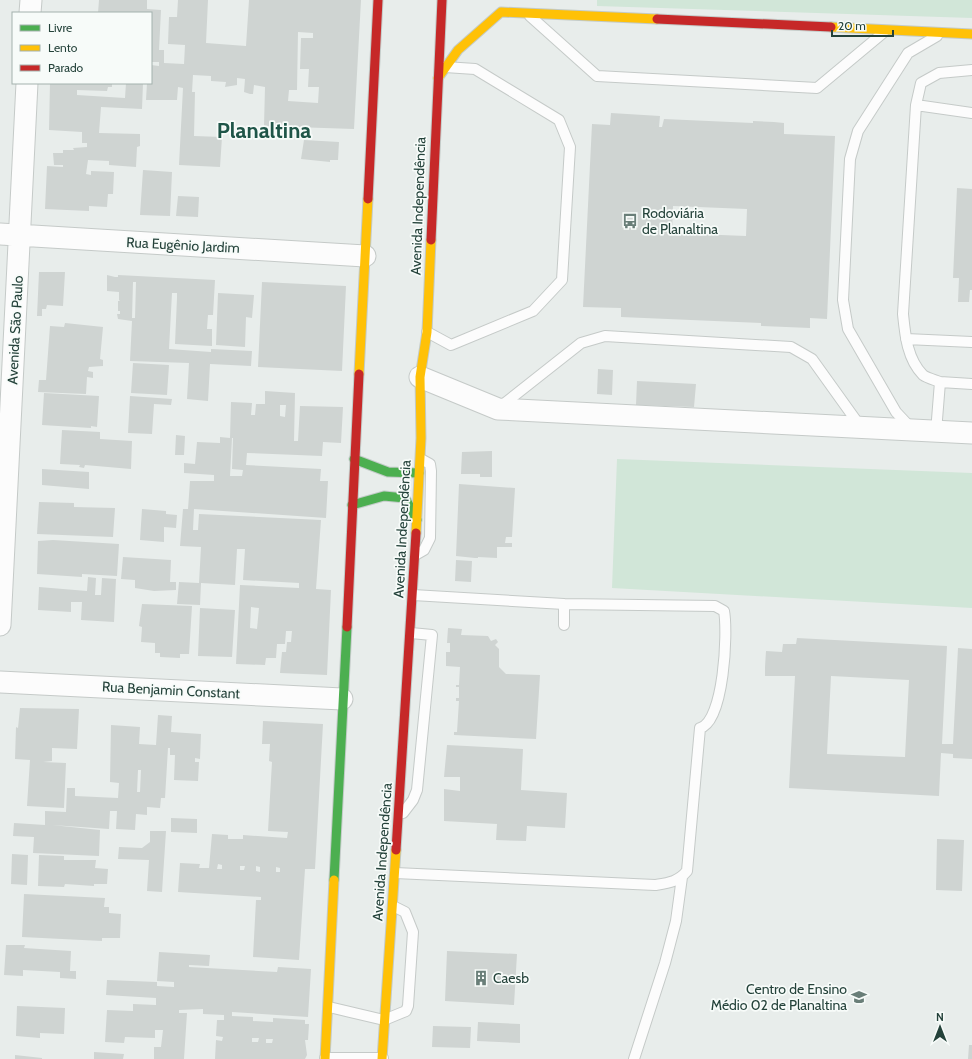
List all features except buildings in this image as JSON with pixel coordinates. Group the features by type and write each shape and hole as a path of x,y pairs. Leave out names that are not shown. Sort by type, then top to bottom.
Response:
{"main road":[{"path":"325,1058 329,1007 342,699 378,0"},
{"name":"Avenida Independência","path":"383,1058 384,1020 411,633 420,459 420,377 426,332 442,0"},
{"path":"585,5 588,16"},
{"path":"438,78 458,50 501,12 972,34"},
{"path":"354,459 388,472 419,473"},
{"path":"352,505 371,500 380,495 393,495 405,498 417,520"}],"street":[{"path":"30,12 31,0"},
{"name":"Avenida São Paulo","path":"0,625 10,234 27,84"},
{"name":"Rua Eugênio Jardim","path":"10,234 365,256"},
{"path":"420,377 498,409 972,433"},
{"name":"Rua Benjamin Constant","path":"0,682 342,699"}],"lane":[{"path":"527,13 597,76 817,88 886,30"},
{"path":"914,431 896,412 848,329 843,300 850,159 858,131 908,53 943,33"},
{"path":"426,332 451,345 533,311 562,280 570,147 559,120 475,69 446,67"},
{"path":"972,70 939,73 922,83 916,105 903,314 906,339 913,360 924,375 940,382 972,384"},
{"path":"916,105 972,113"},
{"path":"498,409 581,343 605,336 613,336 791,347 812,358 862,428"},
{"path":"906,339 972,342"},
{"path":"936,432 940,382"},
{"path":"415,555 424,550 430,538 431,471 430,464 420,459"},
{"path":"395,873 655,885 675,881 682,877 687,871 700,728 708,724 718,704 721,690 726,624 724,611 715,606 564,604 413,595"},
{"path":"564,604 564,626"},
{"path":"399,818 413,800 417,790 432,635 411,633"},
{"path":"634,1059 665,963 676,921 682,877"},
{"path":"329,1007 384,1020 406,1011 408,1006 414,932 405,912 393,906"},
{"path":"325,1058 383,1058"}],"green space":[{"path":"597,0 972,0 972,18 597,6"},
{"path":"617,459 972,473 972,608 612,588"}],"traffic: fast":[{"path":"354,459 388,472 419,473"},
{"path":"352,505 384,496 405,498 417,520"},
{"path":"334,880 347,627"}],"traffic: slow":[{"path":"438,78 458,50 501,12 657,19"},
{"path":"831,27 972,34"},
{"path":"359,374 368,199"},
{"path":"416,533 421,438 420,377 427,332 431,240"},
{"path":"382,1059 396,850"},
{"path":"325,1059 334,880"}],"traffic: jam":[{"path":"368,199 378,0"},
{"path":"431,240 442,0"},
{"path":"657,19 831,27"},
{"path":"347,627 359,374"},
{"path":"396,850 416,533"}],"place":[{"name":"Rodoviária de Planaltina","path":"630,221"},
{"name":"Caesb","path":"481,978"},
{"name":"Centro de Ensino Médio 02 de Planaltina","path":"859,997"}],"district":[{"name":"Planaltina","path":"264,130"}]}
